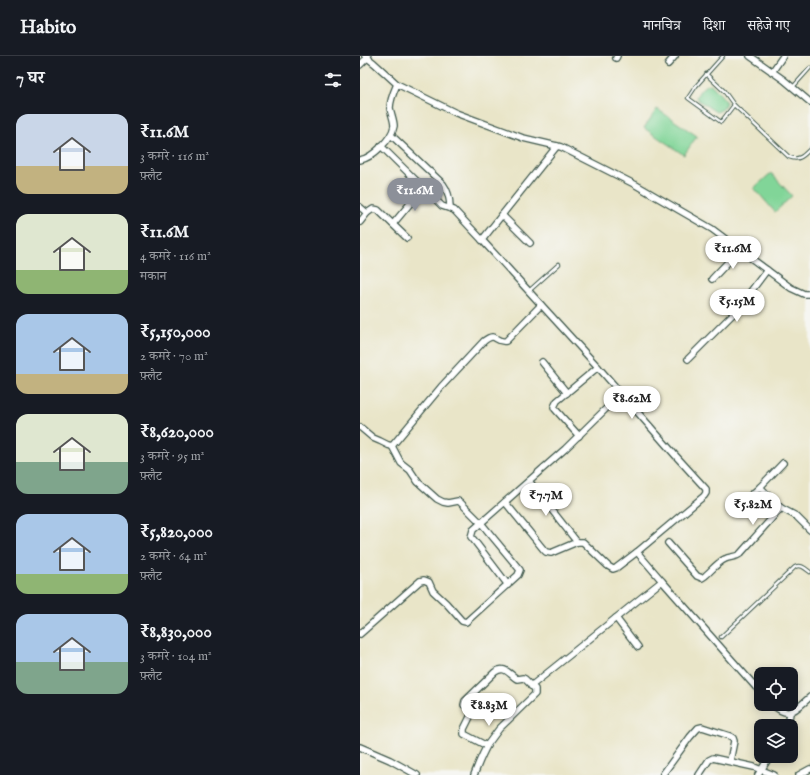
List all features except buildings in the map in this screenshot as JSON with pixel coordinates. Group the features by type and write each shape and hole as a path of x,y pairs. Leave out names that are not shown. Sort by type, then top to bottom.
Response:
{"street":[{"path":"668,64 675,56"},
{"path":"750,56 810,102"},
{"path":"772,72 783,56"},
{"path":"360,65 366,57 396,84 456,113 523,138 557,146 636,184 712,230 791,288 804,294 810,294"},
{"path":"360,160 367,158 391,135 394,124 390,108 396,84"},
{"path":"391,135 444,184 449,193 450,208"},
{"path":"381,146 442,206 454,210 598,367 674,455 706,489 704,496 637,552 613,569 586,544 580,541 551,553 546,552 506,502"},
{"path":"482,240 557,146"},
{"path":"393,224 423,188"},
{"path":"360,207 366,213"},
{"path":"360,222 366,213 376,209 406,238"},
{"path":"502,215 530,243"},
{"path":"712,279 729,260 736,247"},
{"path":"688,359 736,311 767,270"},
{"path":"392,446 441,387 484,341 492,336 500,341 506,342 541,305"},
{"path":"542,362 567,392"},
{"path":"579,436 554,407 557,401 598,367"},
{"path":"508,585 471,537 474,530 579,436 621,394"},
{"path":"360,427 373,438 392,446 401,463 410,470 418,482 437,499 448,503 455,501 460,502 482,523 520,570 518,575 508,585 466,622 462,621 435,593 429,582 422,580 360,634"},
{"path":"745,501 783,464"},
{"path":"529,481 577,542"},
{"path":"760,487 781,508 796,516 810,530"},
{"path":"668,543 697,576 702,578 723,560 740,554 781,508"},
{"path":"637,552 754,685"},
{"path":"531,686 662,581"},
{"path":"616,618 638,647"},
{"path":"474,775 483,753 499,729 534,696 536,691 523,678 516,679 506,670 498,670 495,672 464,703 464,705 472,710 472,712 464,729 464,734 487,746"},
{"path":"789,719 790,713 810,697"},
{"path":"782,711 790,713"},
{"path":"663,775 690,737 698,728 702,727 733,738 734,741 730,761"},
{"path":"360,747 390,760 417,775"},
{"path":"699,775 711,758 717,758 762,769 774,775"},
{"path":"758,775 766,763"},
{"path":"799,775 810,769"}],"lane":[{"path":"723,56 706,74 688,98 721,122 734,105"},
{"path":"792,87 810,68"},
{"path":"706,74 724,91 734,105 789,157 801,157 810,149"},
{"path":"529,291 559,264"},
{"path":"721,637 795,567 802,566 810,572"}],"green space":[{"path":"711,84 726,101 723,108 716,112 696,97 702,88"},
{"path":"657,109 697,136 684,155 644,128"},
{"path":"771,173 792,196 775,212 754,188"}]}
